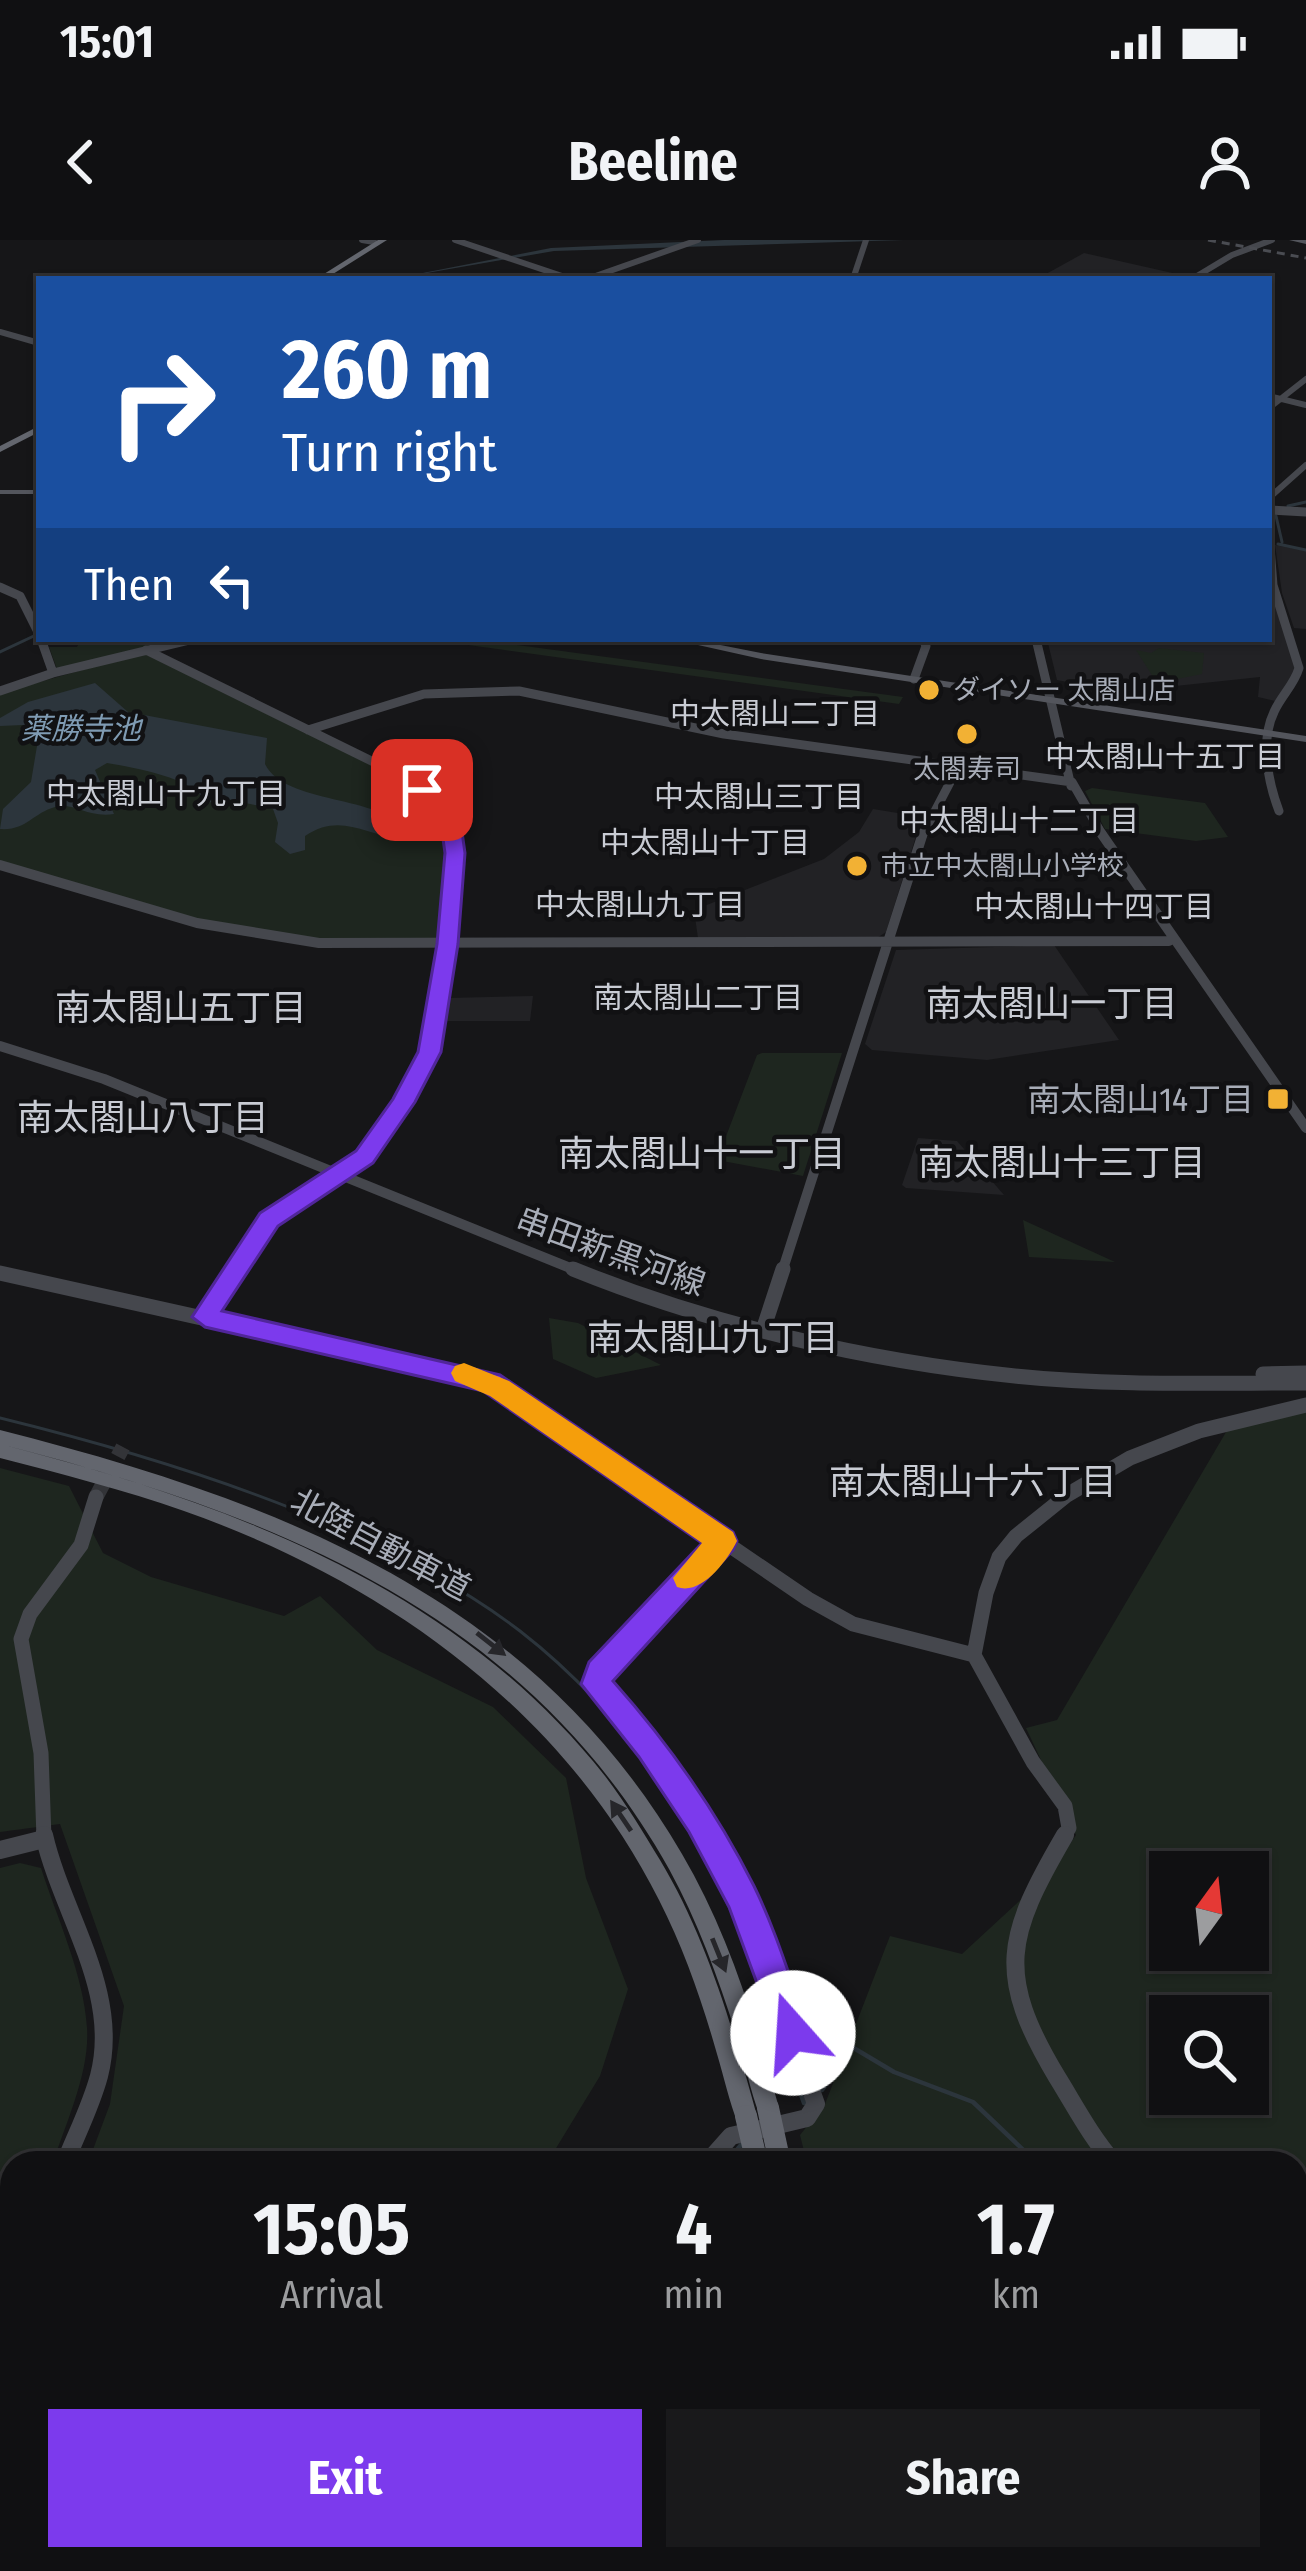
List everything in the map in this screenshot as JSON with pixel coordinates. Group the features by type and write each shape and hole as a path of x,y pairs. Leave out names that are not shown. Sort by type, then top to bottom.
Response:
{"highway":[{"path":"322,276 378,241"},
{"path":"0,451 36,433"},
{"name":"北陸自動車道","path":"0,1437 165,1483 310,1539 416,1594 517,1665 613,1766 674,1857 723,1961 755,2118 756,2151"},
{"name":"北陸自動車道","path":"0,1451 159,1496 302,1553 432,1625 502,1678 596,1780 653,1867 697,1961 755,2118 773,2151"}],"main road":[{"path":"1292,240 1306,242"},
{"path":"0,492 36,492"},
{"path":"694,642 1306,739"}],"street":[{"path":"362,240 378,241"},
{"path":"455,240 561,276"},
{"path":"595,276 698,240"},
{"path":"1197,276 1272,240"},
{"path":"854,276 865,242"},
{"path":"0,332 36,343"},
{"path":"1272,406 1306,379"},
{"path":"1272,397 1306,405"},
{"path":"1272,495 1306,465"},
{"path":"1272,510 1306,512"},
{"path":"1272,565 1299,668 1291,691 1273,712 1268,734 1272,790 1279,811"},
{"path":"0,587 20,596 36,628"},
{"path":"42,642 53,673"},
{"path":"0,691 181,642"},
{"path":"914,679 924,642"},
{"path":"1037,642 1072,782 1090,829 1306,1139"},
{"path":"146,650 400,775 441,811 452,832 455,853 447,944 429,1052 403,1102 365,1157 269,1220 205,1317"},
{"path":"308,730 424,694 519,691 724,734 1072,782"},
{"path":"765,1327 928,819 958,767"},
{"path":"1072,782 1099,830 1306,1129"},
{"path":"0,865 182,922 247,936 320,943 1169,941"},
{"name":"串田新黒河線","path":"0,1042 343,1171 582,1273 765,1327 904,1361 1015,1376 1126,1383 1306,1383"},
{"path":"0,1273 490,1382 722,1541 853,1624 974,1655"},
{"name":"串田新黒河線","path":"765,1327 984,1364 1125,1375 1306,1372"},
{"path":"1106,2151 1041,2052 1013,1988 1018,1931 1036,1882 1069,1828 1065,1806 1033,1762 974,1655 990,1580 1000,1553 1048,1508 1092,1478 1183,1435 1306,1405"},
{"path":"69,2151 99,2075 104,2034 91,1964 44,1839 41,1753 21,1639 30,1614 81,1545 96,1497"},
{"path":"718,2151 755,2118 807,2118 816,2104 743,1900 701,1821 651,1746 597,1684 600,1671 722,1541"},
{"path":"0,1850 44,1839"}],"shaded area":[{"path":"1084,253 1186,276 1042,276"},
{"path":"1275,545 1306,551 1306,629 1294,628 1282,593"},
{"path":"1272,591 1295,667 1292,682 1275,701 1258,697 1260,677 1119,692 1057,680 1048,642 1272,642"},
{"path":"80,642 161,644 57,669 49,647 77,647"},
{"path":"447,642 495,642 903,697 899,704"},
{"path":"1159,648 1204,653 1202,674 1157,683 1136,650 1151,653"},
{"path":"143,653 395,777 418,797 434,815 448,851 443,944 245,936 0,865 0,693"},
{"path":"1092,788 1205,803 1228,837 1196,841 1105,829 1085,791"},
{"name":"市立中太閤山小学校","path":"873,809 922,817 886,932 877,938 698,938 694,910 824,859 859,832"},
{"path":"1054,945 1119,1040 987,1060 872,1050 865,1044 896,950"},
{"path":"533,996 530,1021 445,1021 449,998"},
{"path":"842,1053 803,1176 717,1160 757,1055"},
{"path":"918,1138 957,1141 1004,1195 906,1188 902,1185"},
{"path":"1023,1220 1115,1262 1029,1257"},
{"path":"549,1318 578,1323 661,1365 596,1378 553,1359"},
{"path":"1306,1410 1306,2151 804,2151 800,2135 825,2104 890,1936 962,1954 1029,1892 1040,1888 1076,1835 1026,1728 1057,1720 1229,1427"},
{"path":"0,1468 69,1486 103,1553 151,1577 284,1616 320,1596 377,1650 493,1707 566,1778 586,1878 628,1989 600,2076 554,2151 92,2151 110,2104 124,2006 60,1824 0,1832"},
{"path":"20,1863 41,1868 81,1988 87,2028 85,2062 57,2151 0,2151 0,1868"}],"water":[{"path":"724,240 904,240 554,251 407,276 551,248"},
{"name":"薬勝寺池","path":"95,683 128,712 267,738 265,764 276,777 312,794 377,811 409,832 385,835 335,825 305,836 305,850 290,854 275,842 278,823 273,809 227,799 207,803 177,780 107,763 95,770 114,814 62,806 16,827 0,829 3,809 31,782 38,740 23,725 0,726 0,718 28,702"}],"waterway":[{"path":"1288,506 1306,502"},
{"path":"1276,516 1282,542"},
{"path":"1278,544 1306,550"},
{"path":"0,652 36,635"},
{"path":"0,1418 132,1454 271,1500 404,1559 465,1593 520,1631 595,1700 660,1780 696,1838"},
{"path":"695,1835 745,1938 804,2103"},
{"path":"822,2090 852,2047 894,2072 973,2102 1024,2151"},
{"path":"736,2151 741,2145"}],"tunnel":[{"path":"96,1497 123,1447"}],"railway":[{"path":"1208,240 1306,258"}],"slow traffic":[{"path":"464,1373 500,1388 722,1541 687,1578"}],"place":[{"name":"ダイソー 太閤山店","path":"929,690"},
{"name":"太閤寿司","path":"967,734"},
{"name":"市立中太閤山小学校","path":"857,866"},
{"name":"南太閤山14丁目","path":"1278,1099"}],"district":[{"name":"中太閤山二丁目","path":"775,714"},
{"name":"中太閤山十五丁目","path":"1165,757"},
{"name":"中太閤山十九丁目","path":"166,794"},
{"name":"中太閤山三丁目","path":"759,797"},
{"name":"中太閤山十二丁目","path":"1019,821"},
{"name":"中太閤山十丁目","path":"705,843"},
{"name":"中太閤山九丁目","path":"640,905"},
{"name":"中太閤山十四丁目","path":"1094,907"},
{"name":"南太閤山二丁目","path":"698,998"},
{"name":"南太閤山一丁目","path":"1052,1003"},
{"name":"南太閤山五丁目","path":"181,1007"},
{"name":"南太閤山八丁目","path":"143,1117"},
{"name":"南太閤山十一丁目","path":"702,1153"},
{"name":"南太閤山十三丁目","path":"1062,1162"},
{"name":"南太閤山九丁目","path":"713,1337"},
{"name":"南太閤山十六丁目","path":"973,1481"}],"route":[{"path":"422,790 452,832 455,853 447,944 429,1052 403,1102 365,1157 269,1220 205,1317 490,1382 722,1541 600,1671 597,1684 651,1746 701,1821 743,1900 793,2033"}]}
